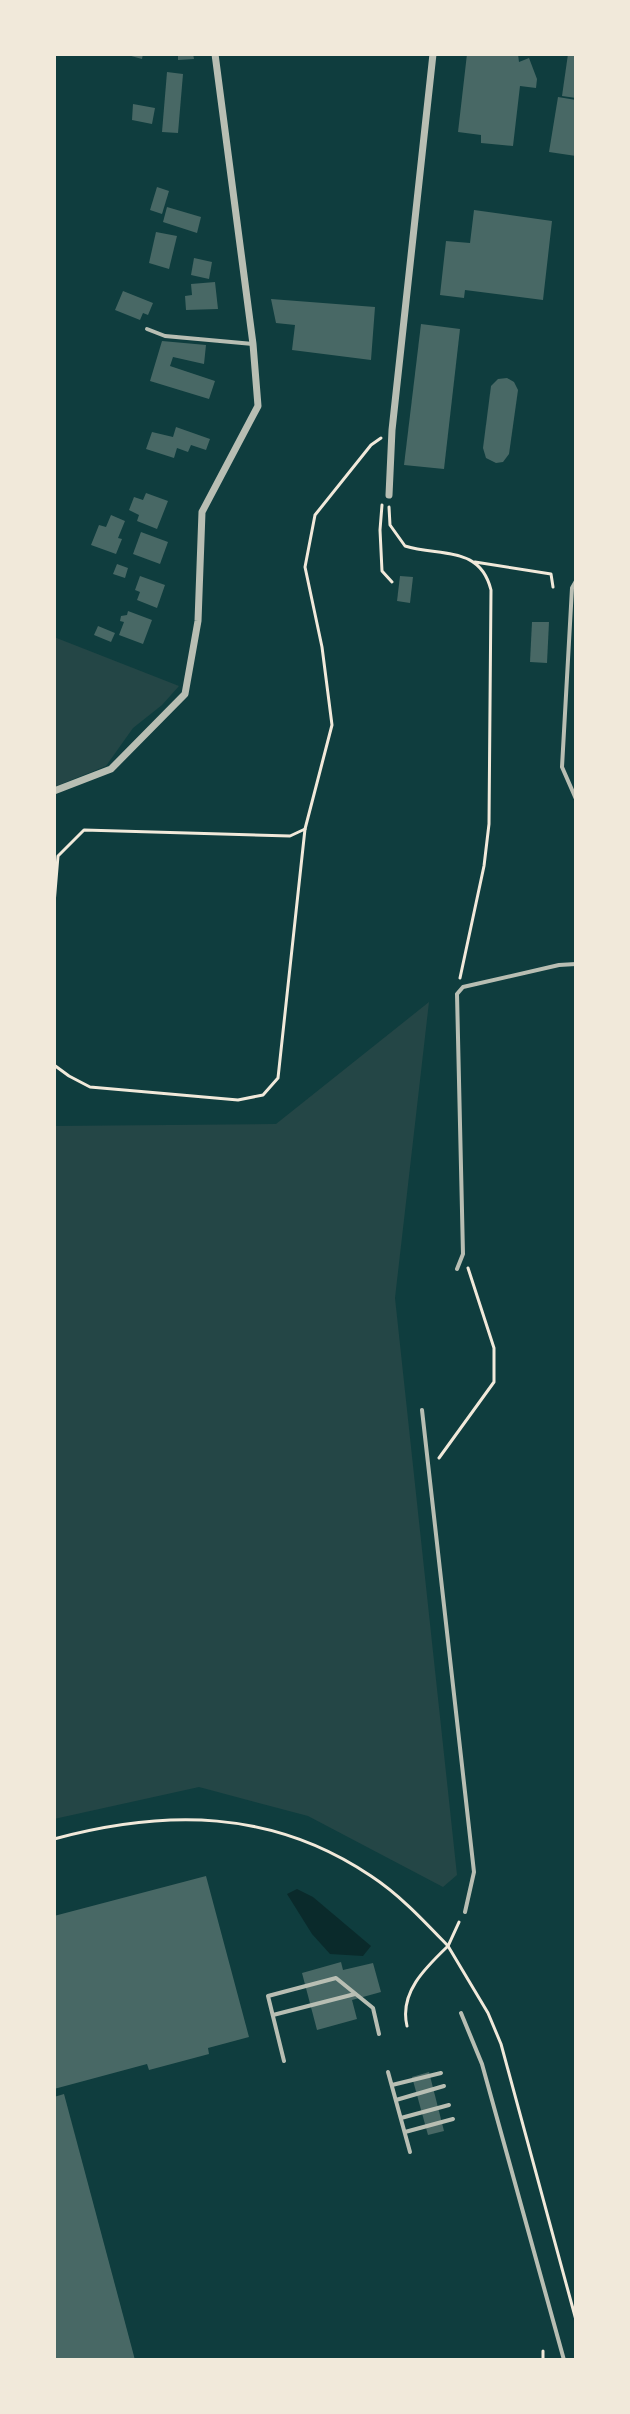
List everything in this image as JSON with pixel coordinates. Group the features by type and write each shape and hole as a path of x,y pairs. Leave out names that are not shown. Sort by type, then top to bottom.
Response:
{"street":[{"path":"54,791 111,769 185,694 198,621 202,512 258,406 253,344 215,54"},
{"path":"389,492 392,430 433,54"}],"lane":[{"path":"147,329 165,336 253,344"},
{"path":"576,581 572,588 562,767 576,799"},
{"path":"457,1269 463,1257 457,994 463,987 559,965 576,964"},
{"path":"422,1410 474,1872 465,1912"},
{"path":"284,2061 268,1996 336,1978 373,2008 379,2034"},
{"path":"273,2015 355,1994"},
{"path":"461,2013 482,2064 564,2360"},
{"path":"388,2072 410,2152"},
{"path":"392,2085 441,2073"},
{"path":"396,2100 444,2086"},
{"path":"401,2118 449,2105"},
{"path":"405,2132 453,2119"}],"path":[{"path":"54,1065 90,1087 238,1100 263,1095 278,1078 305,829 332,725 322,647 305,567 315,515 371,445 392,430"},
{"path":"392,582 382,571 380,530 382,495 389,492 390,525 405,546 464,556 486,574 491,590 489,824 484,866 457,994"},
{"path":"475,562 551,574 553,587"},
{"path":"54,904 58,856 84,830 290,836 305,829"},
{"path":"428,1474 494,1382 494,1348 479,1295 463,1257"},
{"path":"54,1839 86,1830 169,1818 234,1822 299,1840 371,1876 401,1900 448,1946 488,2013 501,2044 576,2320"},
{"path":"407,2026 404,2012 417,1977 448,1946 465,1912"},
{"path":"543,2351 543,2360"}],"shaded area":[{"path":"54,637 179,686 162,705 133,728 106,766 54,787"},
{"path":"429,1002 395,1298 457,1875 443,1887 308,1816 199,1787 54,1819 54,1126 276,1124"},
{"path":"297,1889 313,1897 371,1946 363,1956 330,1954 312,1934 287,1894"}],"building":[{"path":"124,54 143,54 142,59"},
{"path":"178,54 193,54 194,59 178,60"},
{"path":"467,54 518,54 519,62 529,58 537,79 536,88 520,86 513,146 481,143 481,135 458,132"},
{"path":"568,54 576,54 576,98 562,96"},
{"path":"167,72 183,74 178,133 162,132"},
{"path":"558,97 576,100 576,156 549,152"},
{"path":"133,104 155,108 152,124 132,120"},
{"path":"157,187 169,191 162,214 150,210"},
{"path":"167,207 201,217 197,233 163,222"},
{"path":"474,210 552,221 543,300 465,290 464,298 440,295 446,241 470,243"},
{"path":"156,232 177,236 169,269 149,263"},
{"path":"194,258 212,262 209,279 191,275"},
{"path":"215,282 218,309 186,310 185,296 192,295 191,284"},
{"path":"123,291 153,303 148,315 143,313 140,320 115,310"},
{"path":"271,299 375,307 371,360 292,350 295,325 276,323"},
{"path":"421,324 460,329 444,469 404,465"},
{"path":"162,341 206,345 204,364 173,357 170,366 215,381 209,399 150,381"},
{"path":"507,378 514,382 518,390 509,454 503,462 496,463 486,458 483,448 491,386 498,379"},
{"path":"176,427 210,439 206,450 191,445 188,452 177,448 174,458 146,449 152,432 173,437"},
{"path":"146,493 168,501 157,529 137,521 139,515 129,510 134,497 143,500"},
{"path":"111,515 125,521 116,554 91,545 99,525 106,527"},
{"path":"141,532 168,542 160,564 133,554"},
{"path":"117,564 128,568 125,578 113,574"},
{"path":"140,576 165,585 157,608 137,600 140,592 135,590"},
{"path":"400,576 413,577 410,603 397,601"},
{"path":"128,611 152,620 143,644 119,635 124,622 120,621 121,616 127,615"},
{"path":"532,622 549,622 547,663 530,662"},
{"path":"98,626 115,633 111,642 94,635"},
{"path":"206,1876 249,2037 208,2048 209,2054 149,2070 147,2064 54,2089 54,1916"},
{"path":"341,1962 343,1970 373,1963 381,1992 352,2000 357,2019 317,2030 302,1973"},
{"path":"429,2072 444,2131 428,2135 412,2077"},
{"path":"64,2094 135,2360 54,2360 54,2097"}]}
